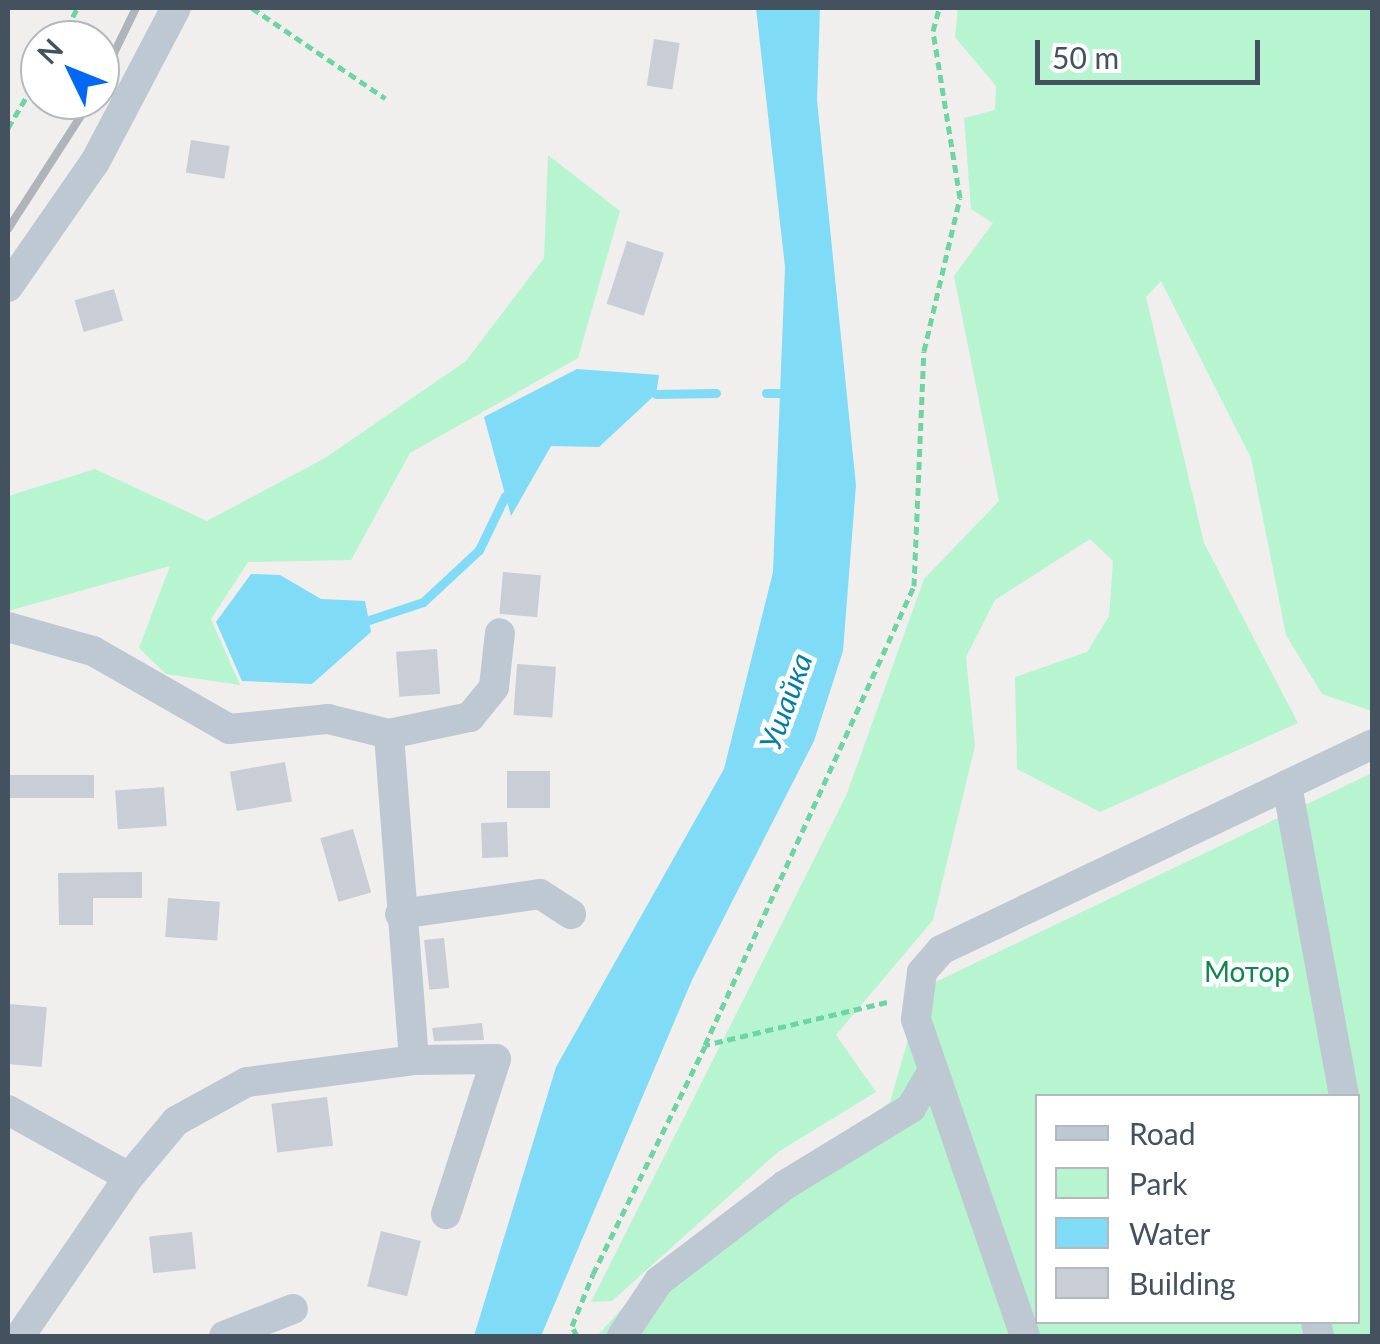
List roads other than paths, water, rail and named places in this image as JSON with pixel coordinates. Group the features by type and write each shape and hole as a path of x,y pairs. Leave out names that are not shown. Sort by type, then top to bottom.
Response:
{"street":[{"path":"8,286 95,162 176,8"},
{"path":"8,627 93,651 230,730 328,719 389,734 470,717 494,687 500,632"},
{"path":"389,734 414,1060"},
{"path":"1024,1336 955,1113 933,1070 916,996 941,950 1372,744"},
{"path":"1287,785 1344,1094"},
{"path":"400,914 540,894 571,914"},
{"path":"20,1336 130,1177 176,1121 247,1082 414,1060 496,1059 446,1214"},
{"path":"622,1336 659,1281 785,1185 911,1108 933,1070"},
{"path":"8,1110 130,1177"},
{"path":"224,1336 293,1308"}],"water":[{"name":"Ушайка","path":"756,8 820,8 817,100 856,485 843,651 814,741 692,980 541,1336 474,1336 556,1067 724,769 773,572 785,267"},
{"path":"577,369 659,375 656,394 599,447 551,446 511,516 484,417"},
{"path":"251,574 280,575 321,599 365,601 371,632 312,684 242,681 216,622"}],"waterway":[{"path":"656,394 716,393"},
{"path":"766,393 793,393"},
{"path":"369,620 423,602 479,550 505,496"}],"railway":[{"path":"120,41 136,8"},
{"path":"8,229 78,120"}],"park label":[{"name":"Мотор","path":"1247,971"}]}
